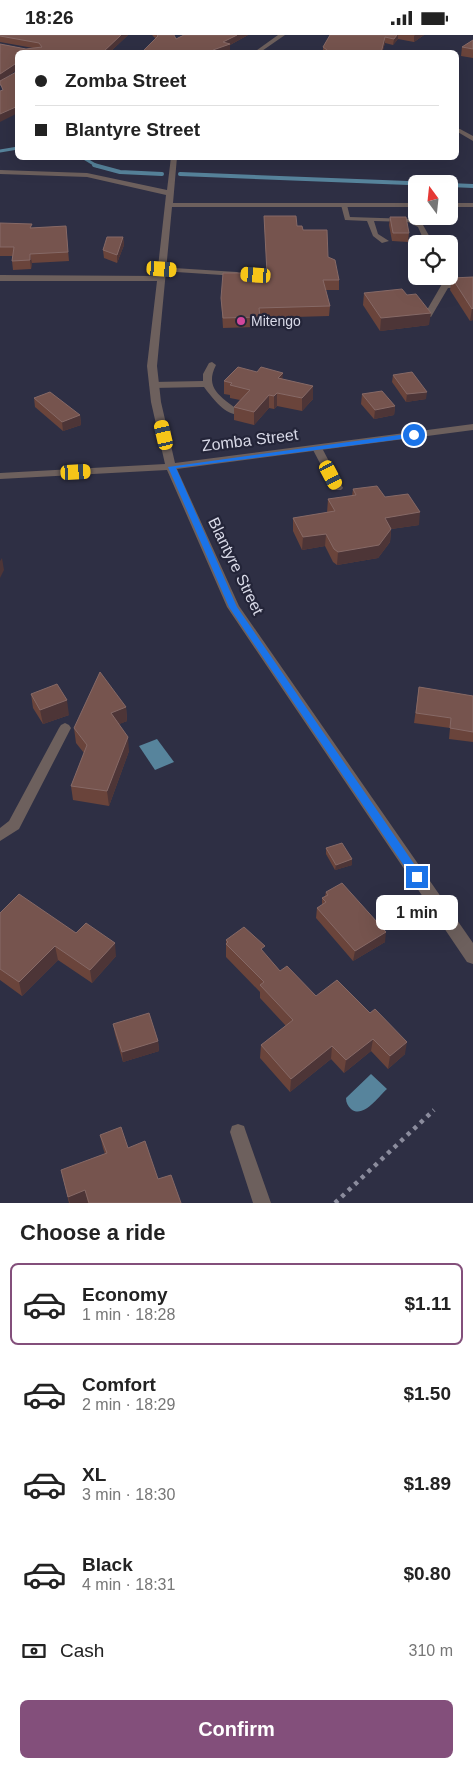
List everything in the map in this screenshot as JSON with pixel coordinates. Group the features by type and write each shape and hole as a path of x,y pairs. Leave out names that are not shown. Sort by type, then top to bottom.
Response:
{"street":[{"path":"260,50 282,35"},
{"name":"Blantyre Street","path":"174,160 152,366 153,385 171,467 233,607 473,957"},
{"path":"0,171 81,175 169,193"},
{"path":"168,205 408,205"},
{"path":"458,205 473,205"},
{"path":"0,278 161,279"},
{"name":"Zomba Street","path":"0,477 171,467 473,427"}],"lane":[{"path":"459,131 473,139"},
{"path":"344,205 347,219 409,220 421,226 425,235"},
{"path":"370,220 375,235 385,241"},
{"path":"162,269 246,274"},
{"path":"428,315 445,286 473,285"},
{"path":"212,365 207,374 206,384 216,397 235,412"},
{"path":"153,385 206,384"},
{"path":"317,448 338,488"},
{"path":"0,836 14,825 65,728"},
{"path":"238,1133 262,1203"}],"path":[{"path":"336,1203 434,1110"}],"water":[{"path":"157,739 174,762 155,770 139,746"},
{"path":"371,1074 387,1089 365,1109 356,1111 351,1109 346,1098"}],"building":[{"path":"121,35 105,50 15,50 15,64 0,74 0,44 26,49 42,47 39,43 0,36"},
{"path":"174,35 176,39 184,35 237,35 223,42 230,44 213,50 144,50 158,36"},
{"path":"330,35 397,35 394,39 385,37 382,50 327,50 323,47"},
{"path":"473,40 473,49 462,47"},
{"path":"15,73 15,107 0,114 0,91 3,90 0,81"},
{"path":"264,216 296,216 297,226 302,226 303,230 327,230 328,257 335,260 339,280 323,280 330,306 259,308 260,317 223,318 221,298 223,273 267,273"},
{"path":"390,217 406,217 409,233 393,233"},
{"path":"0,223 32,224 30,228 66,226 68,252 30,254 30,260 12,261 14,247 0,247"},
{"path":"107,237 123,237 117,255 103,250"},
{"path":"473,277 472,309 457,285 458,278"},
{"path":"402,289 407,295 416,294 431,313 381,318 364,293"},
{"path":"238,367 257,372 261,367 283,373 278,378 313,386 302,398 277,393 274,396 269,395 254,412 234,407 250,390 230,385 232,383 224,381"},
{"path":"412,372 427,392 407,394 393,375"},
{"path":"382,391 395,406 375,410 362,394"},
{"path":"50,392 80,415 62,422 34,398"},
{"path":"377,486 385,497 408,494 420,512 385,518 391,529 379,545 338,552 334,549 326,534 303,537 293,518 335,511 328,499 356,495 353,489"},
{"path":"100,672 126,707 111,713 128,737 107,791 71,786 87,745 74,728"},
{"path":"57,684 67,700 40,710 31,694"},
{"path":"419,687 473,696 473,732 450,728 451,718 416,713"},
{"path":"342,843 352,859 336,865 326,848"},
{"path":"342,883 386,932 355,951 317,908 326,902 322,898 328,895 326,892"},
{"path":"19,894 76,933 86,923 115,943 90,970 55,946 19,982 0,969 0,913"},
{"path":"244,927 265,946 261,949 280,971 287,966 316,996 337,980 370,1013 375,1009 407,1042 390,1056 373,1039 346,1060 332,1046 291,1079 261,1045 293,1020 260,985 264,982 226,944 228,942 226,940"},
{"path":"149,1013 158,1041 122,1052 113,1024"},
{"path":"121,1127 128,1148 145,1141 158,1179 171,1175 181,1203 89,1203 85,1190 68,1197 61,1170 107,1153 100,1135"}],"waterway":[{"path":"0,151 15,148"},
{"path":"87,160 96,166"},
{"path":"96,166 120,172 162,174"},
{"path":"180,174 408,183"},
{"path":"458,185 473,186"}],"place":[{"name":"Mitengo","path":"241,321"}],"route":[{"path":"414,435 171,467 233,607 417,877"}]}
